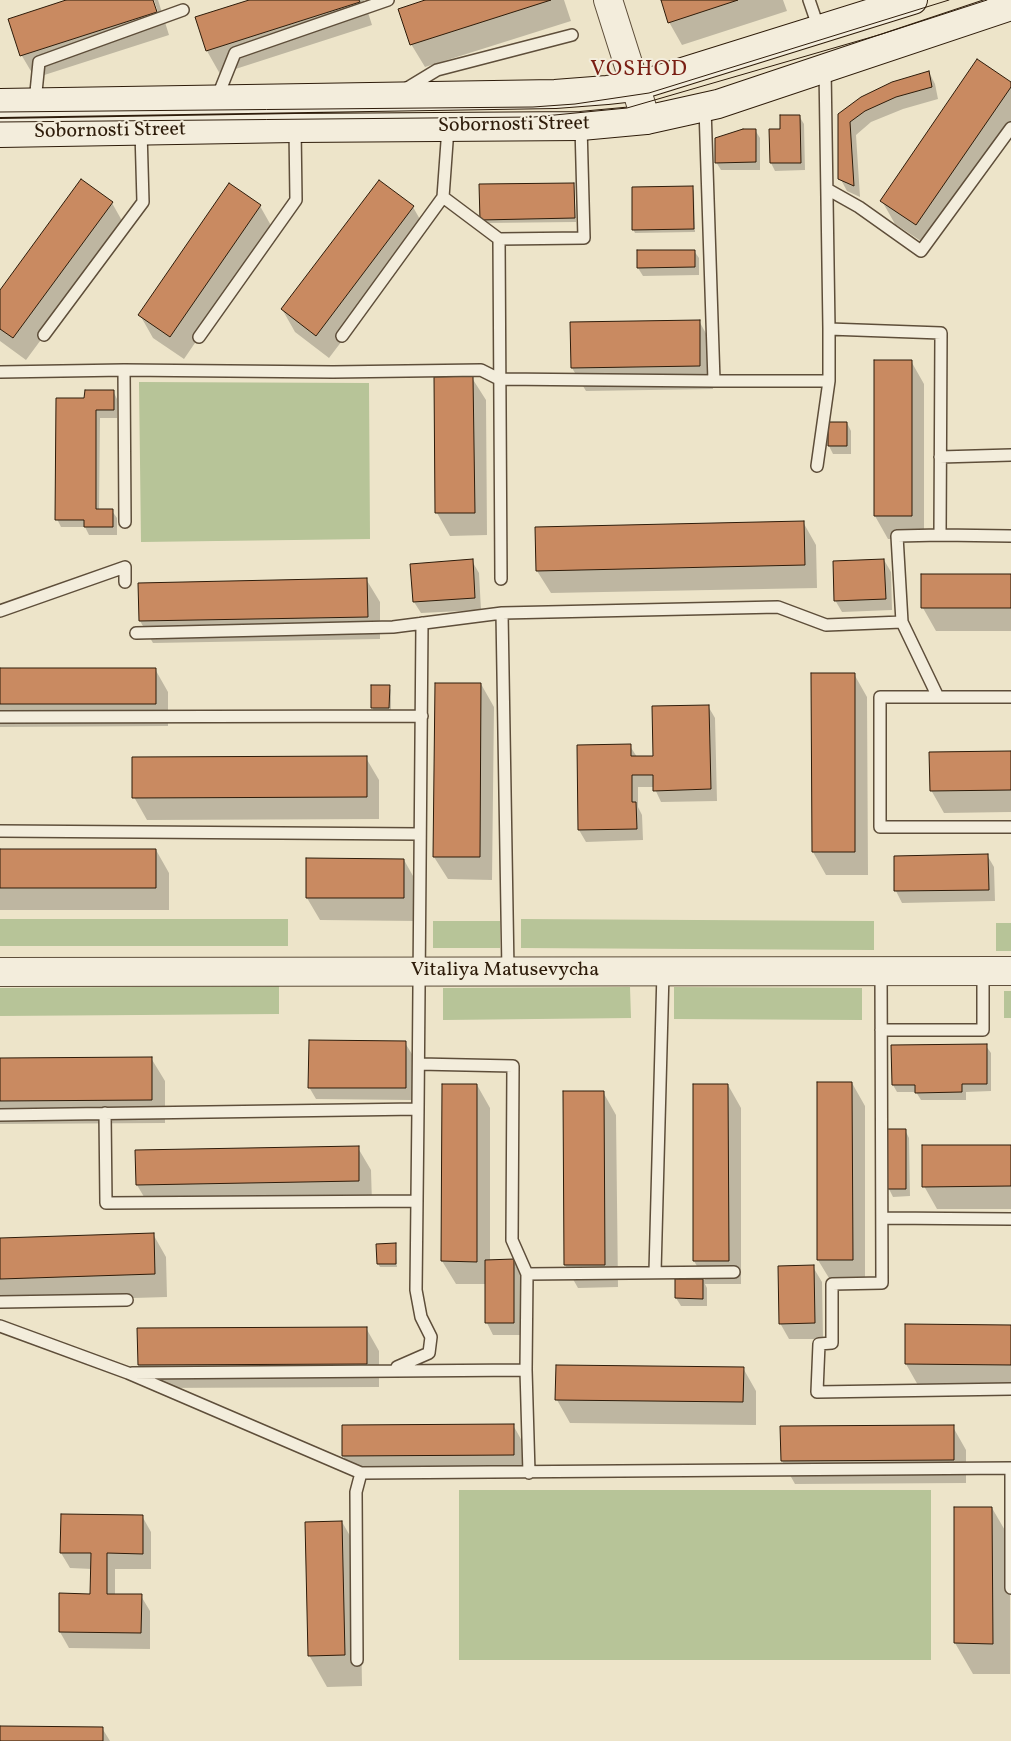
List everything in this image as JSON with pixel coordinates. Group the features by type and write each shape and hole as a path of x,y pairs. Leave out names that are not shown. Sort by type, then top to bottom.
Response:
{"main road":[{"path":"608,0 646,120"},
{"name":"Sobornosti Street","path":"0,103 555,94 634,87 820,31 913,0"},
{"name":"Sobornosti Street","path":"0,133 581,126 646,120 705,108 1011,6"},
{"name":"Vitaliya Matusevycha","path":"0,972 1011,971"}],"lane":[{"path":"218,98 235,53 388,0"},
{"path":"808,0 820,31"},
{"path":"35,103 39,62 183,10"},
{"path":"394,97 437,70 572,35"},
{"path":"817,466 829,381 825,68"},
{"path":"705,108 714,381"},
{"path":"443,197 499,239 584,238 581,126"},
{"path":"199,337 296,200 295,128"},
{"path":"342,336 443,197 448,128"},
{"path":"827,189 859,207 921,252 1011,128"},
{"path":"44,335 143,202 141,131"},
{"path":"499,239 501,579"},
{"path":"829,329 941,333 940,536"},
{"path":"124,370 125,522"},
{"path":"0,372 481,370 499,379 829,381"},
{"path":"940,457 1011,455"},
{"path":"938,697 902,622 897,536 1011,536"},
{"path":"0,611 125,567 125,582"},
{"path":"136,632 392,627 502,613 778,607 826,625 902,622"},
{"path":"502,613 508,971"},
{"path":"384,1371 410,1363 429,1354 431,1337 420,1317 416,1290 422,623"},
{"path":"1011,697 880,697 880,827 1011,827"},
{"path":"0,717 422,716"},
{"path":"0,831 420,834"},
{"path":"655,1272 663,971"},
{"path":"881,971 882,1283 832,1284 832,1343 819,1344 817,1392 1011,1388"},
{"path":"881,1030 983,1030 983,971"},
{"path":"419,1064 514,1066 512,1240 527,1274 526,1370 529,1472"},
{"path":"0,1115 418,1110"},
{"path":"105,1113 106,1203 417,1201"},
{"path":"883,1218 1011,1219"},
{"path":"527,1274 734,1272"},
{"path":"0,1302 127,1300"},
{"path":"0,1326 128,1373 361,1473 1011,1470 1011,1588"},
{"path":"128,1373 526,1370"},
{"path":"357,1660 356,1492 361,1473"}],"green space":[{"path":"139,382 369,383 370,539 141,542"},
{"path":"0,919 288,919 288,946 0,946"},
{"path":"521,919 874,921 874,950 521,948"},
{"path":"433,921 500,921 500,948 433,948"},
{"path":"996,923 1011,923 1011,951 996,951"},
{"path":"279,986 279,1014 0,1016 0,988"},
{"path":"630,987 631,1018 443,1020 443,988"},
{"path":"674,987 862,988 862,1020 674,1019"},
{"path":"1004,991 1011,991 1011,1018 1004,1018"},
{"path":"459,1490 931,1490 931,1660 459,1660"}],"building":[{"path":"66,0 153,0 157,12 20,56 8,19"},
{"path":"249,0 359,0 360,2 206,51 195,17"},
{"path":"425,0 551,0 410,45 398,9"},
{"path":"661,0 738,0 668,23"},
{"path":"977,59 1011,82 1011,87 916,225 880,201"},
{"path":"929,71 932,87 896,97 865,111 850,122 854,186 838,179 838,114 861,97 892,82"},
{"path":"780,115 800,115 801,163 770,163 769,129 780,129"},
{"path":"743,129 756,129 756,162 715,163 715,138"},
{"path":"81,179 113,202 13,338 0,329 0,290"},
{"path":"379,180 414,206 316,336 281,309"},
{"path":"229,183 261,205 170,337 138,315"},
{"path":"574,183 575,218 480,220 479,184"},
{"path":"693,186 694,229 632,230 632,187"},
{"path":"637,250 695,250 695,267 637,268"},
{"path":"700,320 700,366 571,368 570,322"},
{"path":"874,360 912,360 912,516 874,516"},
{"path":"473,376 475,513 435,513 434,377"},
{"path":"85,390 114,390 114,410 96,410 96,509 113,509 113,527 84,527 84,520 55,520 56,398 84,398"},
{"path":"828,422 847,422 847,446 828,446"},
{"path":"804,521 805,565 536,571 535,527"},
{"path":"473,559 475,598 413,602 410,564"},
{"path":"884,559 886,599 834,601 833,561"},
{"path":"921,574 1011,574 1011,608 921,608"},
{"path":"367,578 368,617 139,621 138,583"},
{"path":"0,668 156,668 156,704 0,704"},
{"path":"811,673 855,673 855,852 812,852"},
{"path":"435,683 481,683 480,857 433,857"},
{"path":"371,685 390,685 389,708 371,708"},
{"path":"709,705 711,789 653,791 653,775 632,775 632,802 636,802 637,829 578,830 577,745 631,744 631,756 653,756 652,706"},
{"path":"1011,751 1011,790 930,791 929,752"},
{"path":"367,756 367,797 132,798 132,757"},
{"path":"0,849 156,849 156,888 0,888"},
{"path":"988,854 989,890 894,891 894,856"},
{"path":"306,858 404,859 404,898 306,898"},
{"path":"309,1040 406,1041 406,1088 308,1088"},
{"path":"987,1044 987,1084 962,1084 962,1092 915,1093 915,1085 892,1085 891,1045"},
{"path":"152,1057 152,1100 0,1101 0,1058"},
{"path":"817,1082 852,1082 853,1260 817,1260"},
{"path":"442,1084 477,1084 477,1262 441,1261"},
{"path":"693,1084 728,1084 729,1261 693,1261"},
{"path":"563,1091 604,1091 605,1265 564,1265"},
{"path":"887,1129 906,1129 906,1189 887,1189"},
{"path":"922,1145 1011,1145 1011,1186 922,1187"},
{"path":"359,1146 359,1181 136,1185 135,1150"},
{"path":"154,1233 155,1274 0,1279 0,1238"},
{"path":"396,1243 396,1264 377,1264 376,1244"},
{"path":"514,1259 514,1323 485,1323 485,1260"},
{"path":"814,1265 815,1323 779,1324 778,1266"},
{"path":"675,1279 703,1279 703,1299 675,1298"},
{"path":"905,1324 1011,1325 1011,1365 905,1364"},
{"path":"367,1327 367,1364 138,1365 137,1328"},
{"path":"556,1365 744,1367 743,1402 555,1400"},
{"path":"514,1424 514,1455 342,1456 342,1425"},
{"path":"954,1425 954,1460 781,1461 780,1426"},
{"path":"954,1507 992,1507 993,1644 954,1643"},
{"path":"61,1514 143,1515 143,1554 107,1553 107,1594 142,1594 141,1633 59,1632 59,1593 90,1594 91,1553 60,1553"},
{"path":"342,1521 345,1655 308,1656 305,1522"},
{"path":"0,1726 103,1727 103,1741 0,1741"}],"tram line":[{"path":"0,112 533,107 575,104 649,93 949,0"},
{"path":"0,122 534,117 627,108 882,34 987,0"}],"district":[{"name":"VOSHOD","path":"639,71"}]}
